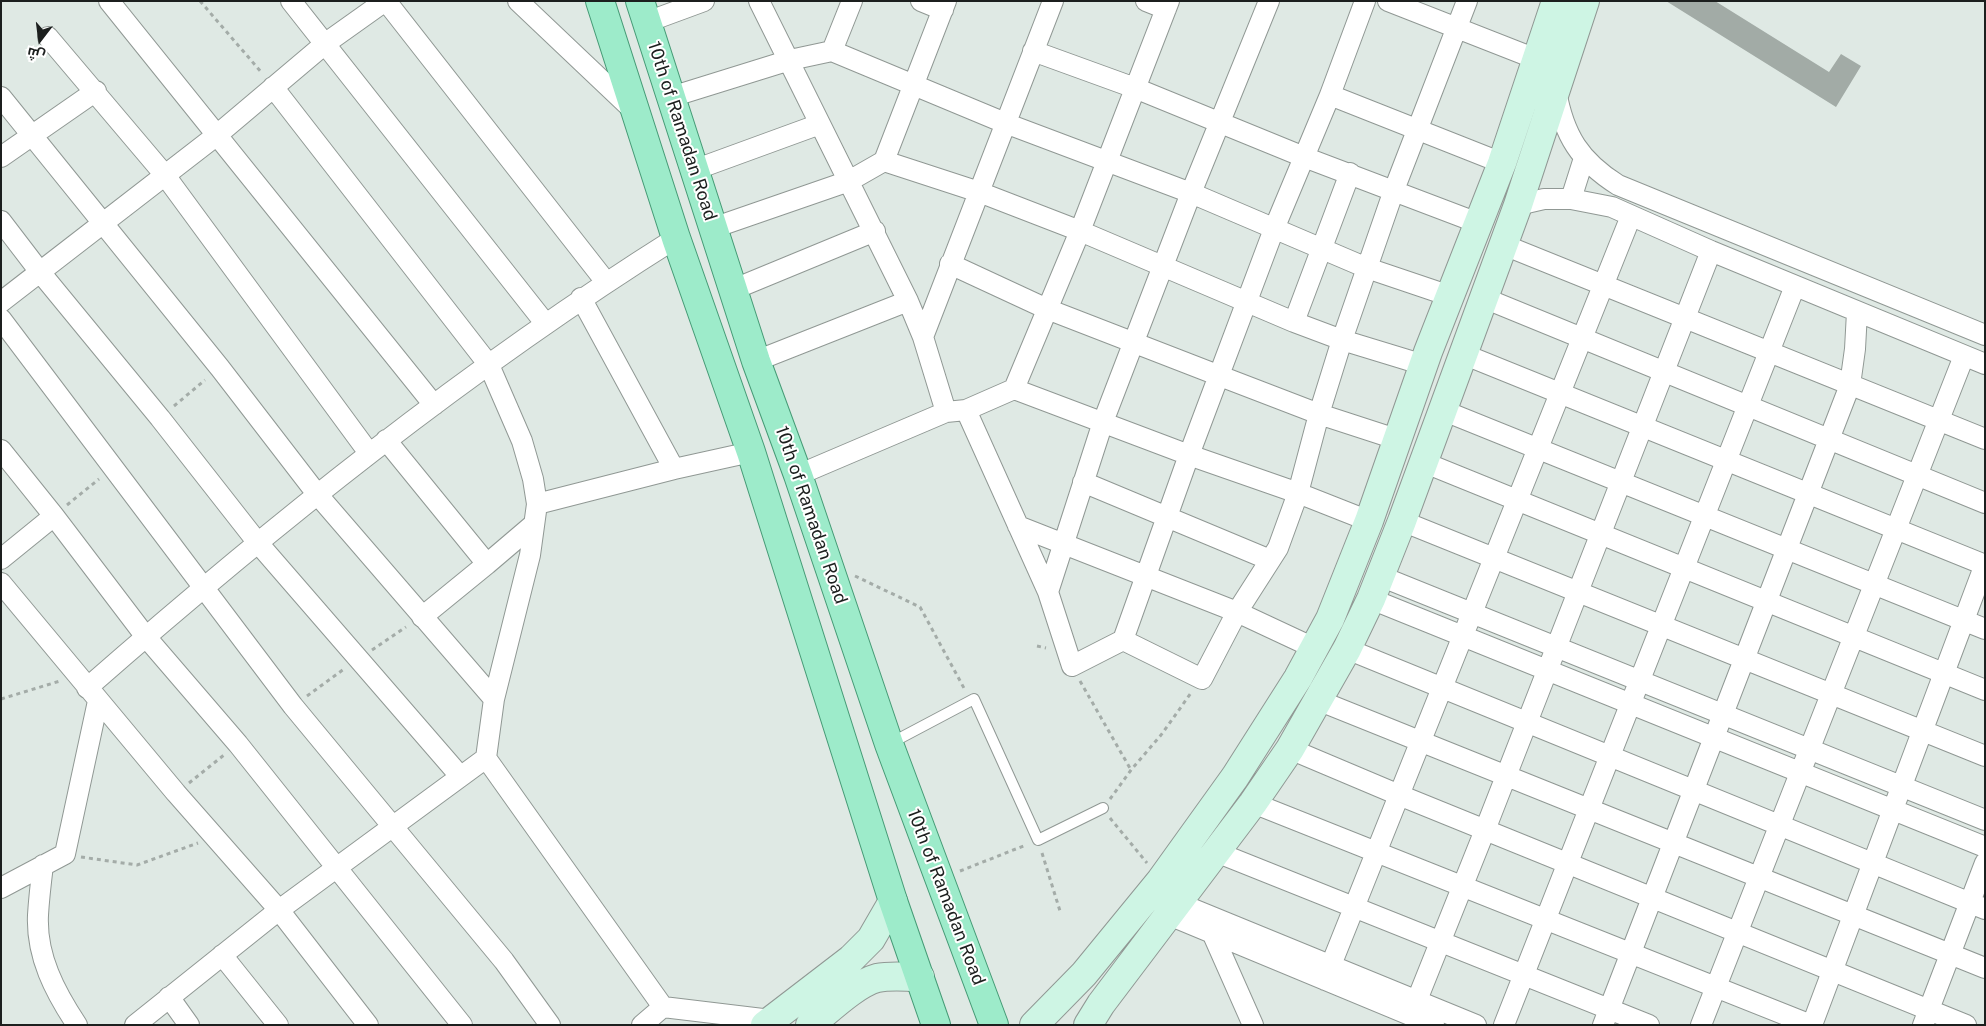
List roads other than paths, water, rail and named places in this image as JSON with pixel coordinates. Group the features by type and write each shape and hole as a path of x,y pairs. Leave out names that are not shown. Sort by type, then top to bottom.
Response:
{"main road":[{"name":"10th of Ramadan Road","path":"600,1 676,238 751,452 894,901 936,1025"},
{"path":"1034,1025 1084,974 1161,880 1235,777 1298,678 1330,619 1369,521 1424,365 1502,163 1556,1"},
{"path":"1088,1025 1253,803 1320,701 1347,649 1375,588 1402,521 1504,245 1584,1"},
{"name":"10th of Ramadan Road","path":"644,13 756,361 798,475 889,744 994,1025"},
{"path":"623,77 626,28 631,19 644,13"},
{"path":"768,1023 851,959 871,939 894,901"},
{"path":"810,1025 856,989 875,979 892,976 920,977"}],"street":[{"path":"109,1 434,405"},
{"path":"291,1 546,323"},
{"path":"1,302 164,174 217,135 326,43 386,1 606,282"},
{"path":"518,1 634,111"},
{"path":"644,13 704,1"},
{"path":"759,1 876,231 908,300 923,337 946,412"},
{"path":"832,51 852,1"},
{"path":"713,228 849,181 884,161 945,6 921,1"},
{"path":"923,337 1053,1"},
{"path":"798,475 946,412 966,410 1014,389 1080,231 1106,160 1168,5 1146,1"},
{"path":"1048,592 1103,422 1191,193 1269,1"},
{"path":"966,410 1048,592 1072,666 1123,640 1189,455 1274,229 1330,95 1365,1"},
{"path":"1388,1 1457,30 1536,59"},
{"path":"1123,640 1202,678 1237,612 1278,548 1298,493 1319,414 1342,340 1394,190 1467,1"},
{"path":"48,37 164,174 369,453"},
{"path":"671,97 790,60 832,51 912,86 1005,123 1191,193 1367,268 1450,296"},
{"path":"1033,51 1135,88 1220,121 1304,157 1478,223"},
{"path":"273,87 489,365 522,441 533,479 537,504 530,555 494,699 486,758 663,1007 768,1023"},
{"path":"1556,91 1560,115 1570,138 1584,158 1599,173 1618,185 1985,334"},
{"path":"1,158 96,92"},
{"path":"1330,95 1502,163"},
{"path":"1,97 33,134 102,224 220,368 316,494 494,699"},
{"path":"694,170 820,124"},
{"path":"1571,198 1584,158"},
{"path":"884,161 979,192 1080,231 1163,268 1294,322 1342,340 1424,365"},
{"path":"1294,322 1320,248 1350,173"},
{"path":"1518,205 1544,199 1571,198 1592,201 1985,364"},
{"path":"1328,972 1605,286 1631,216"},
{"path":"1,221 258,543 460,776"},
{"path":"732,290 876,231"},
{"path":"3,883 65,854 87,688 316,494 386,440 581,298 676,238"},
{"path":"1504,245 1985,439"},
{"path":"1414,1008 1711,251"},
{"path":"950,264 1047,309 1319,414 1399,440"},
{"path":"1504,1025 1795,286"},
{"path":"581,298 674,469"},
{"path":"1484,298 1985,503"},
{"path":"756,361 908,300"},
{"path":"1606,1017 1850,385 1855,349 1857,312"},
{"path":"1,318 293,706 391,827 504,961 550,1025"},
{"path":"1253,803 1811,1025 1985,565 1463,354"},
{"path":"1701,1025 1964,356"},
{"path":"1014,389 1369,521"},
{"path":"1442,410 1985,629"},
{"path":"386,440 487,564"},
{"path":"1,450 146,637 238,744 339,868 462,1025"},
{"path":"537,504 674,469 751,452"},
{"path":"1423,462 1985,690"},
{"path":"1083,482 1270,560"},
{"path":"1,560 54,516"},
{"path":"1402,521 1985,756"},
{"path":"422,617 534,524"},
{"path":"1018,526 1064,542 1237,612 1314,648"},
{"path":"1,583 176,793 279,910 368,1025"},
{"path":"1375,588 1472,613 1985,820"},
{"path":"1375,588 1463,636 1985,847"},
{"path":"1347,649 1442,690 1977,906"},
{"path":"1320,701 1985,968"},
{"path":"1290,749 1399,796 1832,970 1926,1017 1966,1025"},
{"path":"135,1025 279,910 339,868 391,827 486,758"},
{"path":"1216,852 1523,975 1606,1017 1649,1025"},
{"path":"1926,1017 1950,954 1977,906 1985,863"},
{"path":"43,865 38,916 44,964 61,1001 77,1025"},
{"path":"1173,909 1212,934 1328,972"},
{"path":"1173,909 1204,914 1328,972 1414,1008 1476,1025"},
{"path":"1204,914 1253,1025"},
{"path":"222,955 278,1025"},
{"path":"169,997 189,1025"},
{"path":"642,1025 663,1007"},
{"path":"1414,1008 1434,1025"}],"lane":[{"path":"889,744 974,699 1038,840 1103,808"}]}
